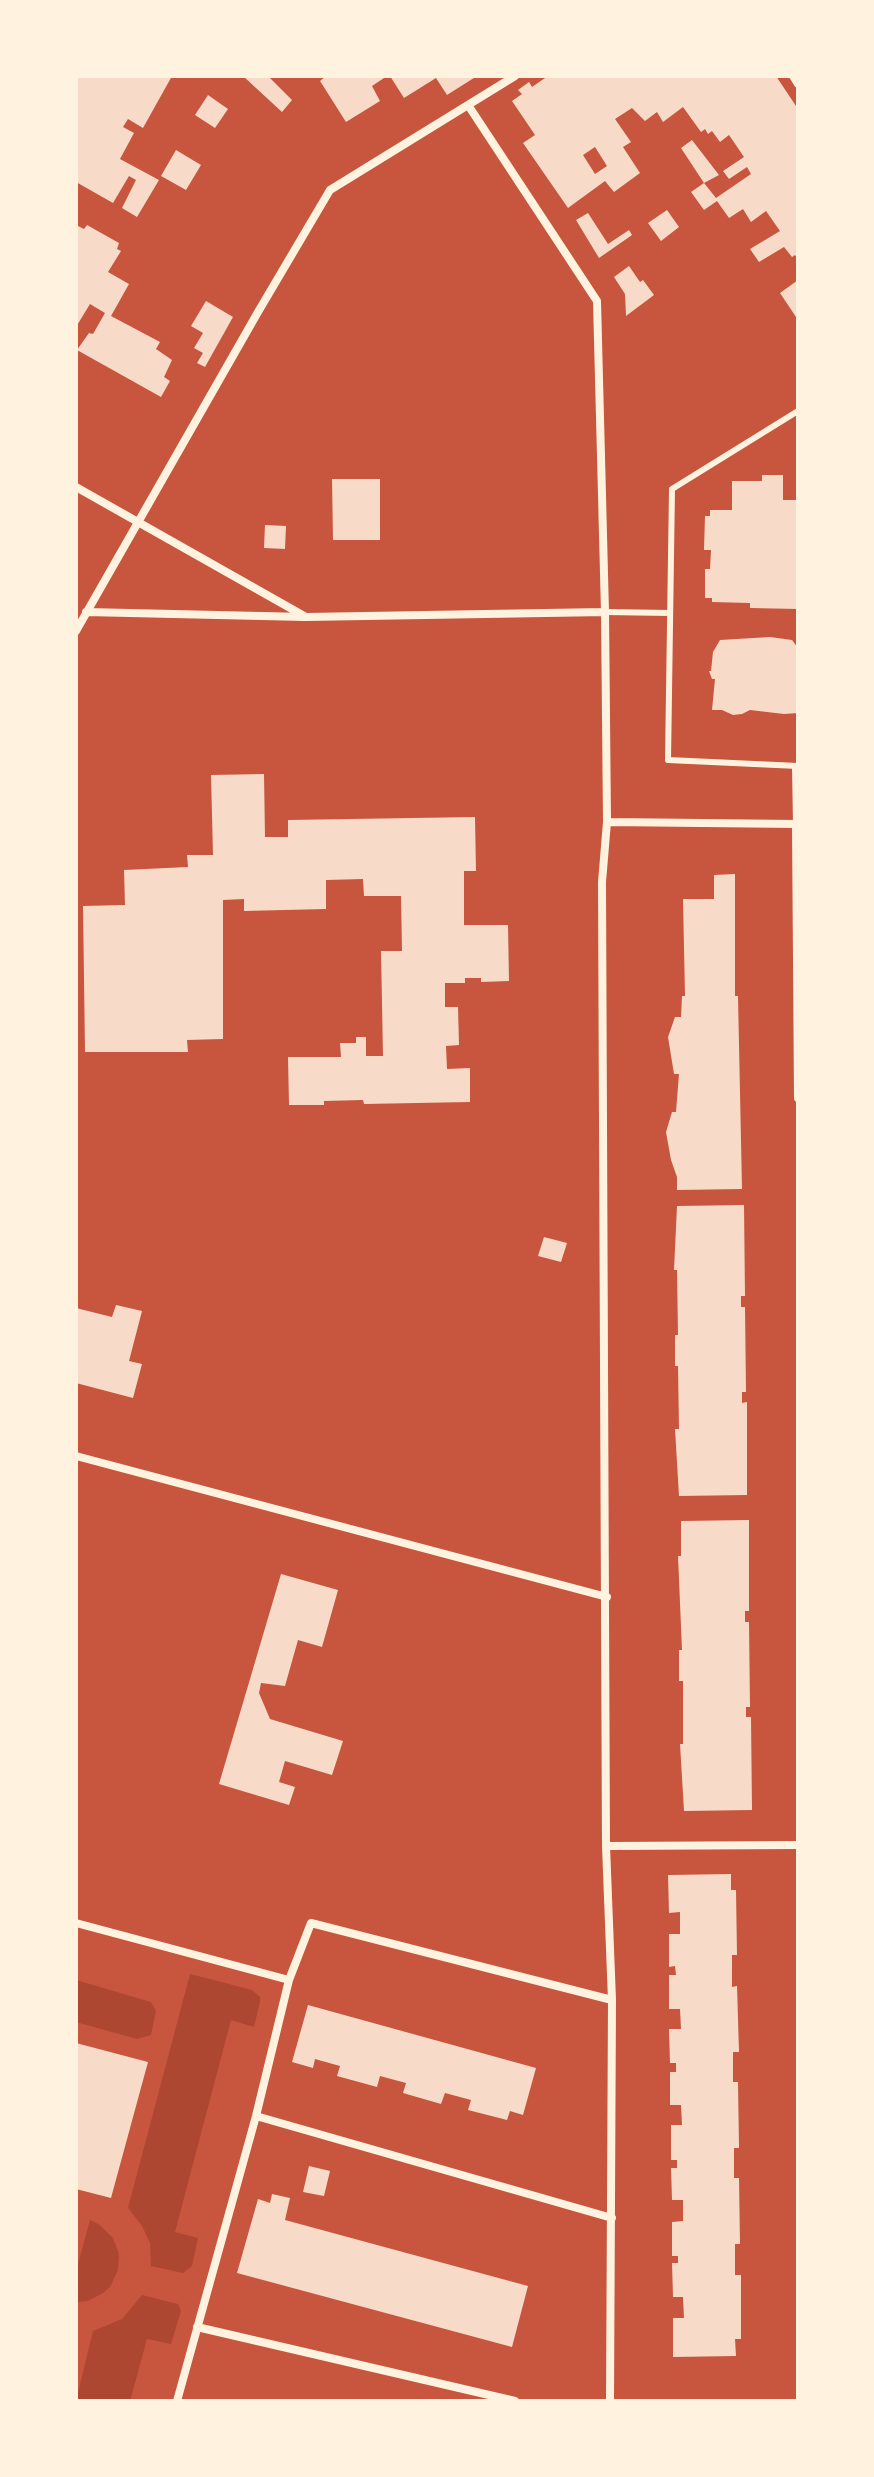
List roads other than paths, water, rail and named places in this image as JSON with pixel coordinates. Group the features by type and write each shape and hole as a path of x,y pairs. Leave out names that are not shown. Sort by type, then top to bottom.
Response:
{"street":[{"path":"76,631 330,190 515,76"},
{"path":"793,76 798,84"},
{"path":"468,105 597,301 607,822 602,882 606,1846 612,2000 610,2401"},
{"path":"76,487 306,617"},
{"path":"86,612 306,617 605,612"},
{"path":"607,822 797,824 798,1098"},
{"path":"76,1456 607,1597"},
{"path":"606,1846 798,1845"},
{"path":"76,1923 289,1980"},
{"path":"177,2401 256,2116 289,1980 311,1923 612,2000"},
{"path":"256,2116 612,2218"},
{"path":"197,2327 515,2401"}],"lane":[{"path":"797,824 796,766 668,760 672,489 798,411"},
{"path":"605,612 670,613"}]}
